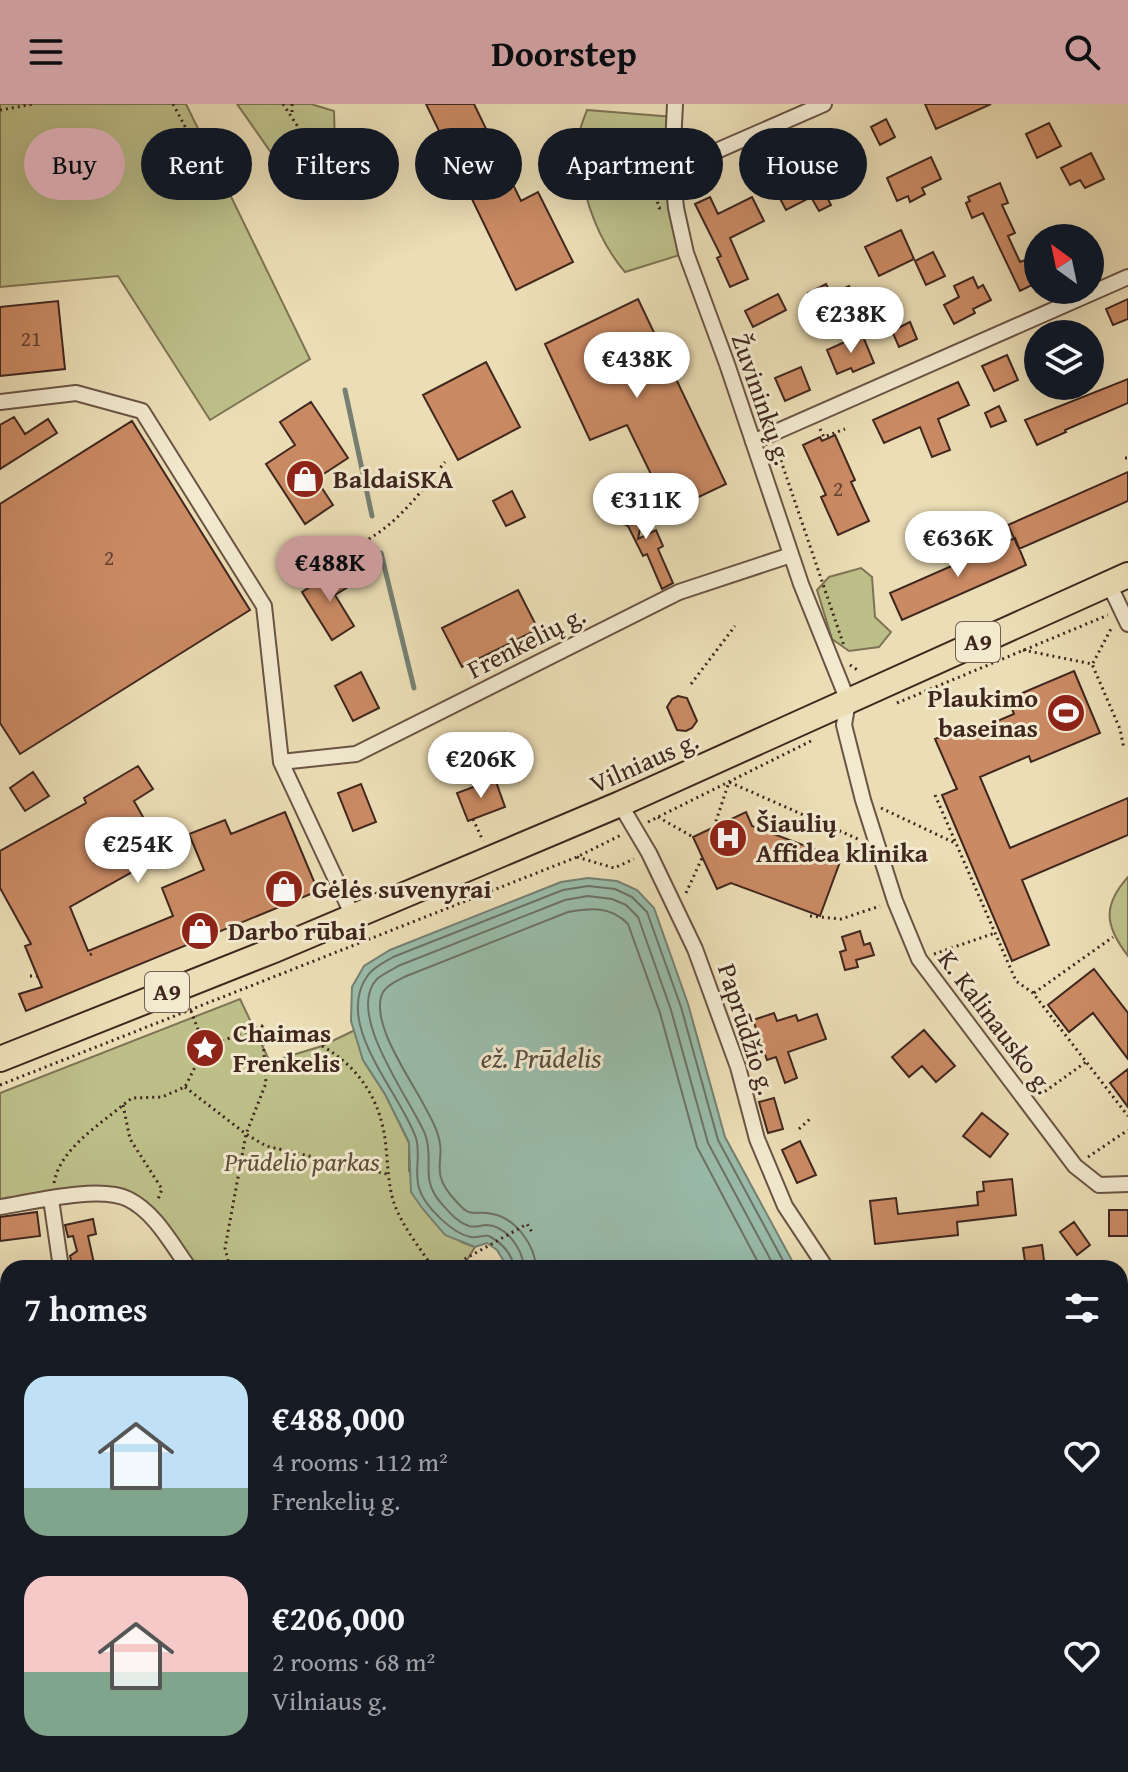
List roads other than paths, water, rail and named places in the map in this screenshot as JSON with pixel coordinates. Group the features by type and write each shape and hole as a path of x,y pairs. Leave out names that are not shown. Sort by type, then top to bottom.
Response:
{"highway":[{"name":"Vilniaus g.","path":"0,1059 846,713 1118,580"}],"street":[{"name":"Žuvininkų g.","path":"674,128 675,104"},
{"path":"723,148 824,104"},
{"name":"Žuvininkų g.","path":"675,200 686,253 846,713"},
{"path":"753,442 1128,277"},
{"path":"0,402 76,393 142,411 264,606 281,762 353,916"},
{"name":"Frenkelių g.","path":"281,762 356,754 679,592 791,555"},
{"path":"1118,580 1121,609 1128,624"},
{"name":"K. Kalinausko g.","path":"846,713 863,800 895,901 919,959 1075,1166 1099,1185 1128,1184"},
{"name":"Paprūdžio g.","path":"620,804 649,853 710,985 738,1067 757,1139 785,1206 821,1260"},
{"path":"0,1207 94,1193 127,1199 151,1217 183,1260"},
{"path":"51,1199 60,1260"}],"water":[{"name":"ež. Prūdelis","path":"588,878 617,881 637,890 654,908 688,1004 725,1137 792,1260 503,1260 497,1250 487,1243 475,1247 445,1235 411,1192 409,1142 385,1094 363,1060 351,1021 352,987 364,966 390,950 561,882"}],"waterway":[{"path":"345,390 372,516"},
{"path":"381,553 414,688"}],"place":[{"name":"BaldaiSKA","path":"305,479"},
{"name":"Plaukimo baseinas","path":"1066,713"},
{"name":"Šiaulių Affidea klinika","path":"728,838"},
{"name":"Gėlės suvenyrai","path":"284,889"},
{"name":"Darbo rūbai","path":"200,931"},
{"name":"Chaimas Frenkelis","path":"205,1048"}],"park label":[{"name":"Prūdelio parkas","path":"302,1162"}]}
